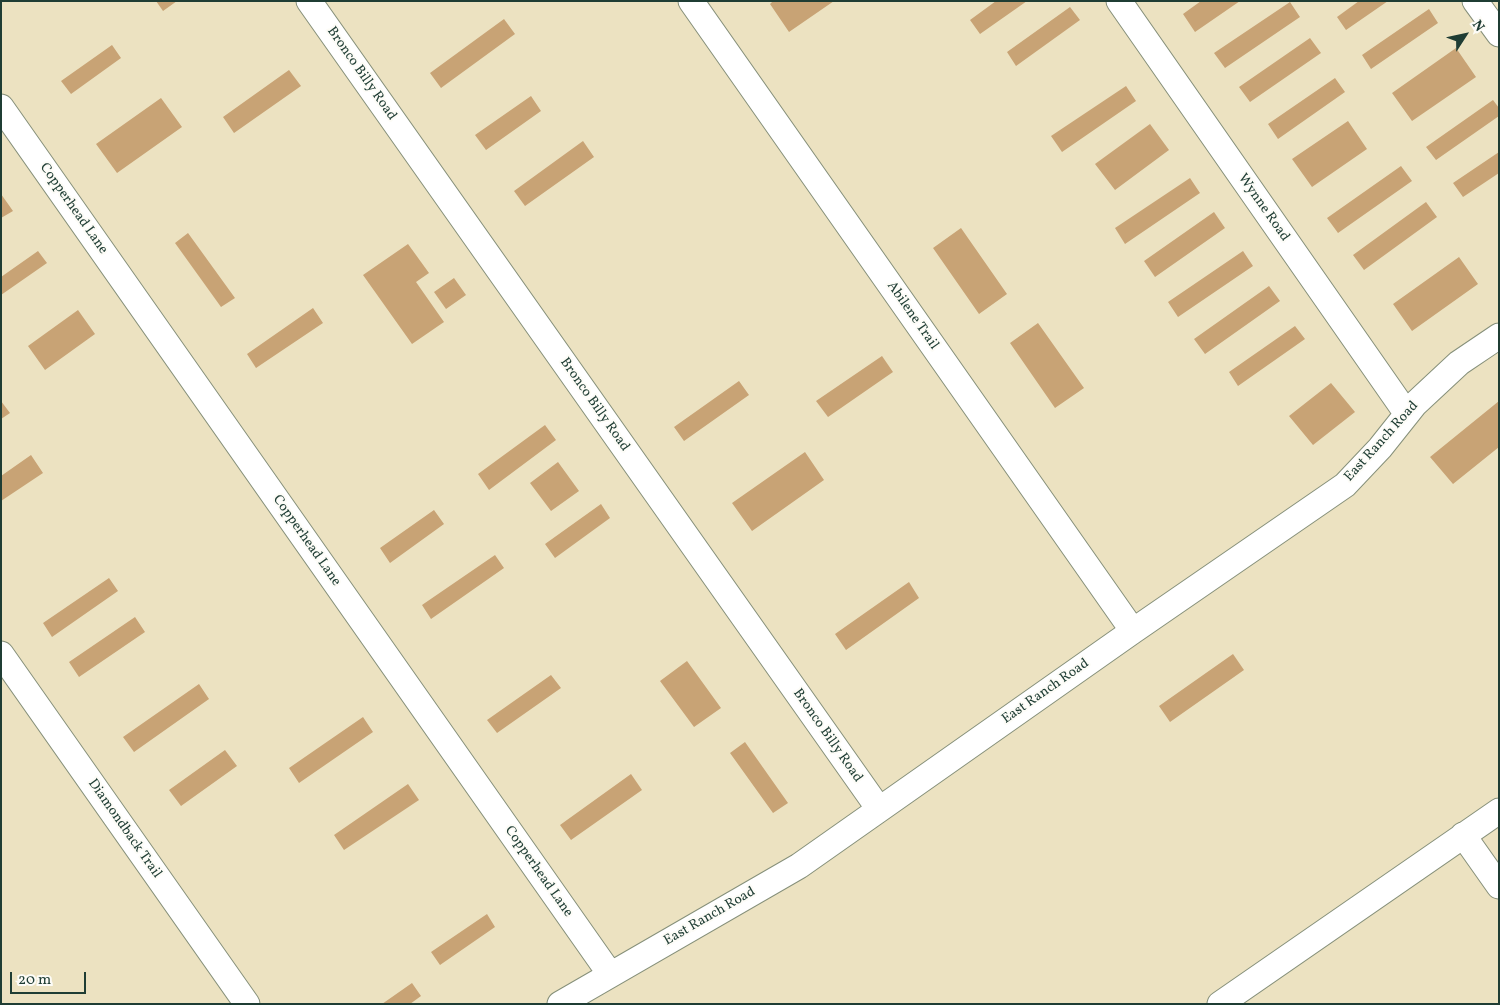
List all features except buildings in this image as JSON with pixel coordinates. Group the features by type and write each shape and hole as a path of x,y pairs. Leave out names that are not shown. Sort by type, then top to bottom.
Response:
{"street":[{"name":"Bronco Billy Road","path":"310,1 879,809"},
{"name":"Abilene Trail","path":"691,1 1133,631"},
{"name":"Wynne Road","path":"1119,1 1408,414"},
{"path":"1476,1 1499,34"},
{"name":"Copperhead Lane","path":"1,108 610,974"},
{"name":"East Ranch Road","path":"560,1004 799,866 1345,484 1380,448 1415,404 1459,363 1499,336"},
{"name":"Diamondback Trail","path":"1,654 247,1004"},
{"path":"1220,1004 1499,811"},
{"path":"1463,835 1499,886"}]}
